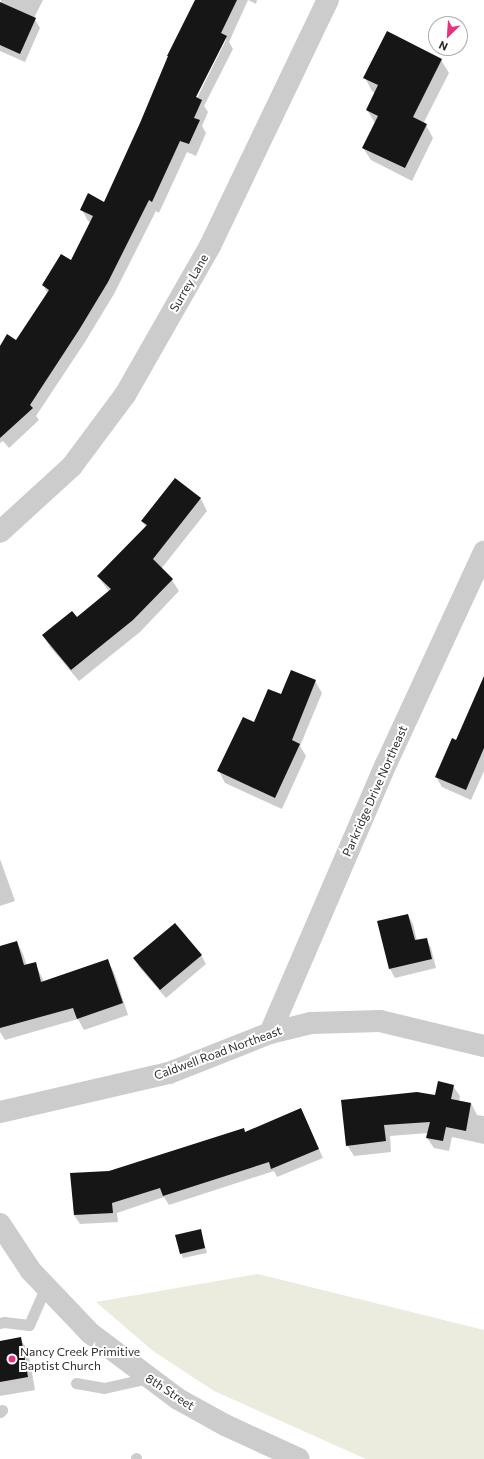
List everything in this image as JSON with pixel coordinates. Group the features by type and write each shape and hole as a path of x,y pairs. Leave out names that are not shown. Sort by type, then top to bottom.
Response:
{"street":[{"name":"Surrey Lane","path":"0,532 72,466 125,395 210,246 328,0"},
{"name":"Parkridge Drive Northeast","path":"270,1033 386,764 484,552"},
{"name":"Caldwell Road Northeast","path":"0,1112 169,1073 270,1033 311,1023 380,1020 484,1046"},
{"name":"8th Street","path":"0,1224 31,1271 90,1333 148,1378 178,1399 225,1425 299,1459"}],"lane":[{"path":"0,1323 29,1325 46,1286"},
{"path":"76,1383 104,1388 148,1378"}],"shaded area":[{"path":"258,1274 484,1330 484,1459 366,1459 214,1391 153,1351 96,1302"}],"building":[{"path":"195,0 237,0 221,33 227,36 196,97 202,100 194,118 200,120 189,144 180,141 152,202 149,200 108,282 79,330 30,405 33,408 0,438 0,346 7,334 16,340 49,290 42,285 61,254 71,260 93,216 80,210 88,193 104,202 140,123 167,56"},
{"path":"0,2 36,18 20,54 0,45"},
{"path":"387,31 428,52 428,56 436,56 442,59 413,117 427,124 405,168 362,148 378,116 366,110 378,85 363,78"},
{"path":"175,478 201,498 153,559 173,579 133,620 71,670 42,635 72,611 77,617 111,589 97,576 147,525 141,521"},
{"path":"291,670 316,680 292,740 300,744 275,798 217,771 243,717 254,722 268,689 281,694"},
{"path":"484,676 484,748 466,790 435,777 452,738 456,740"},
{"path":"408,914 415,940 427,938 432,959 389,969 377,921"},
{"path":"175,923 202,955 160,990 133,958"},
{"path":"17,941 24,965 36,962 41,982 108,959 123,1003 77,1019 73,1008 0,1028 0,946"},
{"path":"438,1081 454,1085 451,1099 471,1103 466,1131 446,1127 443,1141 426,1138 430,1122 384,1125 386,1141 346,1146 341,1100 417,1092 435,1095"},
{"path":"301,1108 319,1149 271,1169 269,1162 163,1196 160,1188 112,1203 113,1213 74,1215 70,1173 109,1171 244,1128 245,1132"},
{"path":"201,1229 205,1248 180,1254 175,1235"},
{"name":"Nancy Creek Primitive Baptist Church","path":"21,1337 28,1377 0,1382 0,1341"}],"place":[{"name":"Nancy Creek Primitive Baptist Church","path":"12,1359"}]}
